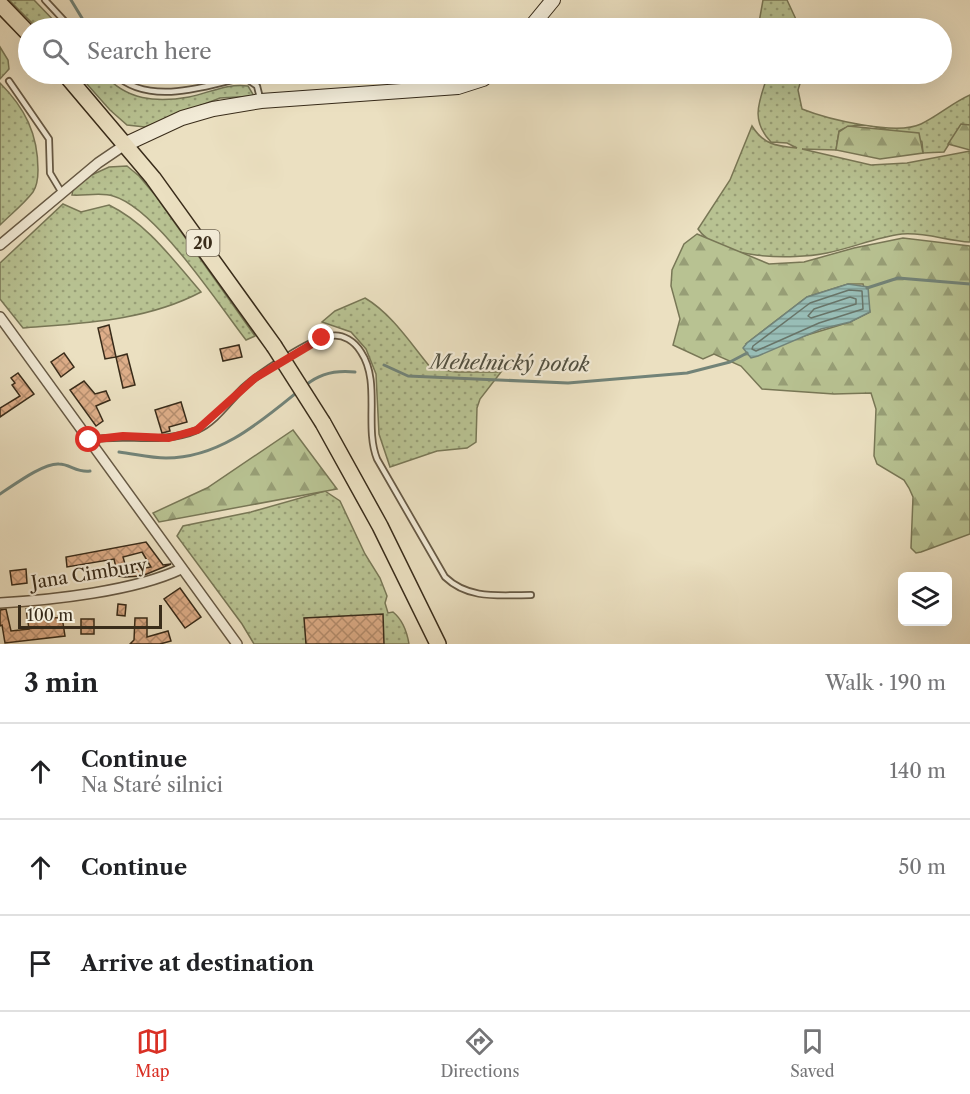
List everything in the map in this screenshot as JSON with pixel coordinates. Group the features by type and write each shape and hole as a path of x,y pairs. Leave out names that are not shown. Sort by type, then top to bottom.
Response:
{"main road":[{"path":"0,4 18,23"},
{"name":"20","path":"74,84 126,144 191,227 274,346 323,423 388,541 438,644"}],"street":[{"path":"538,18 553,0"},
{"path":"0,245 98,163 126,144 182,118 213,109 261,101 458,87 467,84"},
{"path":"0,316 237,644"},
{"name":"Jana Cimbury","path":"0,603 40,601 160,579 182,570"}],"lane":[{"path":"45,0 62,18"},
{"path":"9,81 49,139 50,173 62,193"},
{"path":"125,84 162,92 206,84"},
{"path":"254,84 257,86 261,101"},
{"path":"89,440 123,436 169,438 197,430 266,370 330,336 342,337 353,342 362,353 368,367 372,444 376,459 439,569 451,583 473,594 531,595"}],"green space":[{"path":"9,0 34,0 51,18 27,18"},
{"path":"763,0 787,0 795,18 760,18"},
{"path":"0,47 8,60 9,69 0,79"},
{"path":"0,83 23,112 33,133 38,170 33,192 0,225"},
{"path":"87,84 114,84 142,98 165,100 240,85 248,86 254,96 220,98 145,127 127,125"},
{"path":"765,84 800,84 798,90 802,109 869,126 859,125 839,131 836,150 802,149 871,165 907,163 970,151 970,242 920,234 902,234 827,253 777,257 739,252 722,247 708,239 698,229 730,180 752,126 766,141 797,148 787,143 771,142 764,134 758,117"},
{"path":"970,95 970,125 961,125 944,152 923,153 922,142 870,126 895,128 921,124"},
{"path":"961,124 970,125 970,150 948,144"},
{"path":"848,126 919,133 923,153 880,159 836,150 839,132"},
{"path":"127,166 155,195 255,336 246,340 167,237 130,204 109,195 72,195 74,183 109,167"},
{"path":"63,204 81,212 109,205 123,213 148,232 201,292 180,302 137,315 92,322 23,328 0,299 0,263"},
{"path":"697,234 769,264 804,262 854,248 903,238 970,246 970,534 921,552 916,553 911,548 913,497 904,480 877,464 874,456 876,409 871,393 834,394 762,389 741,366 714,354 703,359 673,345 680,319 671,286 672,270 684,244","holes":["848,284 863,284 870,312 850,322 794,339 747,343 807,297"]},
{"path":"365,298 384,312 431,368 456,372 501,372 480,399 477,408 476,442 467,448 437,451 390,467 379,434 376,374 366,349 351,332 322,322 335,311"},
{"path":"293,430 337,489 159,522 153,513 207,488"},
{"path":"325,491 340,501 365,554 380,578 387,596 385,603 388,613 393,612 402,622 409,644 254,644 242,624 177,536 183,526 251,512"}],"water":[{"path":"848,284 868,287 870,312 850,322 821,329 751,358 743,348 807,297"}],"building":[{"path":"109,325 116,357 105,359 98,328"},
{"path":"239,345 242,357 223,361 220,349"},
{"path":"64,353 74,367 61,377 51,362"},
{"path":"127,354 135,385 123,388 116,357"},
{"path":"18,373 34,394 0,417 0,408 20,396 12,385 15,383 11,378"},
{"path":"84,381 95,394 106,391 110,400 96,406 103,421 96,426 70,390"},
{"path":"181,402 187,422 169,427 170,431 162,433 155,410"},
{"path":"146,542 163,565 171,564 142,576 125,577 118,576 114,559 67,567 66,557","holes":["142,552 151,567 127,571 123,557"]},
{"path":"26,569 27,583 12,585 10,571"},
{"path":"180,588 201,617 185,628 164,599"},
{"path":"118,604 126,605 125,616 117,615"},
{"path":"35,608 37,620 62,617 65,636 5,643 2,625 0,626 0,610 6,609 11,631 29,629 26,609"},
{"path":"383,614 384,644 306,644 304,618"},
{"path":"135,618 147,618 147,637 168,631 171,641 160,644 130,644 134,640"},
{"path":"81,619 94,619 94,634 81,634"}],"waterway":[{"path":"71,0 82,18"},
{"name":"Mehelnický potok","path":"867,288 898,278 970,284"},
{"name":"Mehelnický potok","path":"384,365 408,376 568,383 687,373 730,362 747,353"},
{"name":"Mehelnický potok","path":"306,385 329,373 355,372"},
{"name":"Mehelnický potok","path":"119,452 166,458 203,452 220,446 252,427 296,393"},
{"name":"Mehelnický potok","path":"0,494 29,475 52,465 63,464 81,471 90,471"}],"route":[{"path":"89,440 123,436 169,438 197,430 206,425 255,378 322,338"}]}
